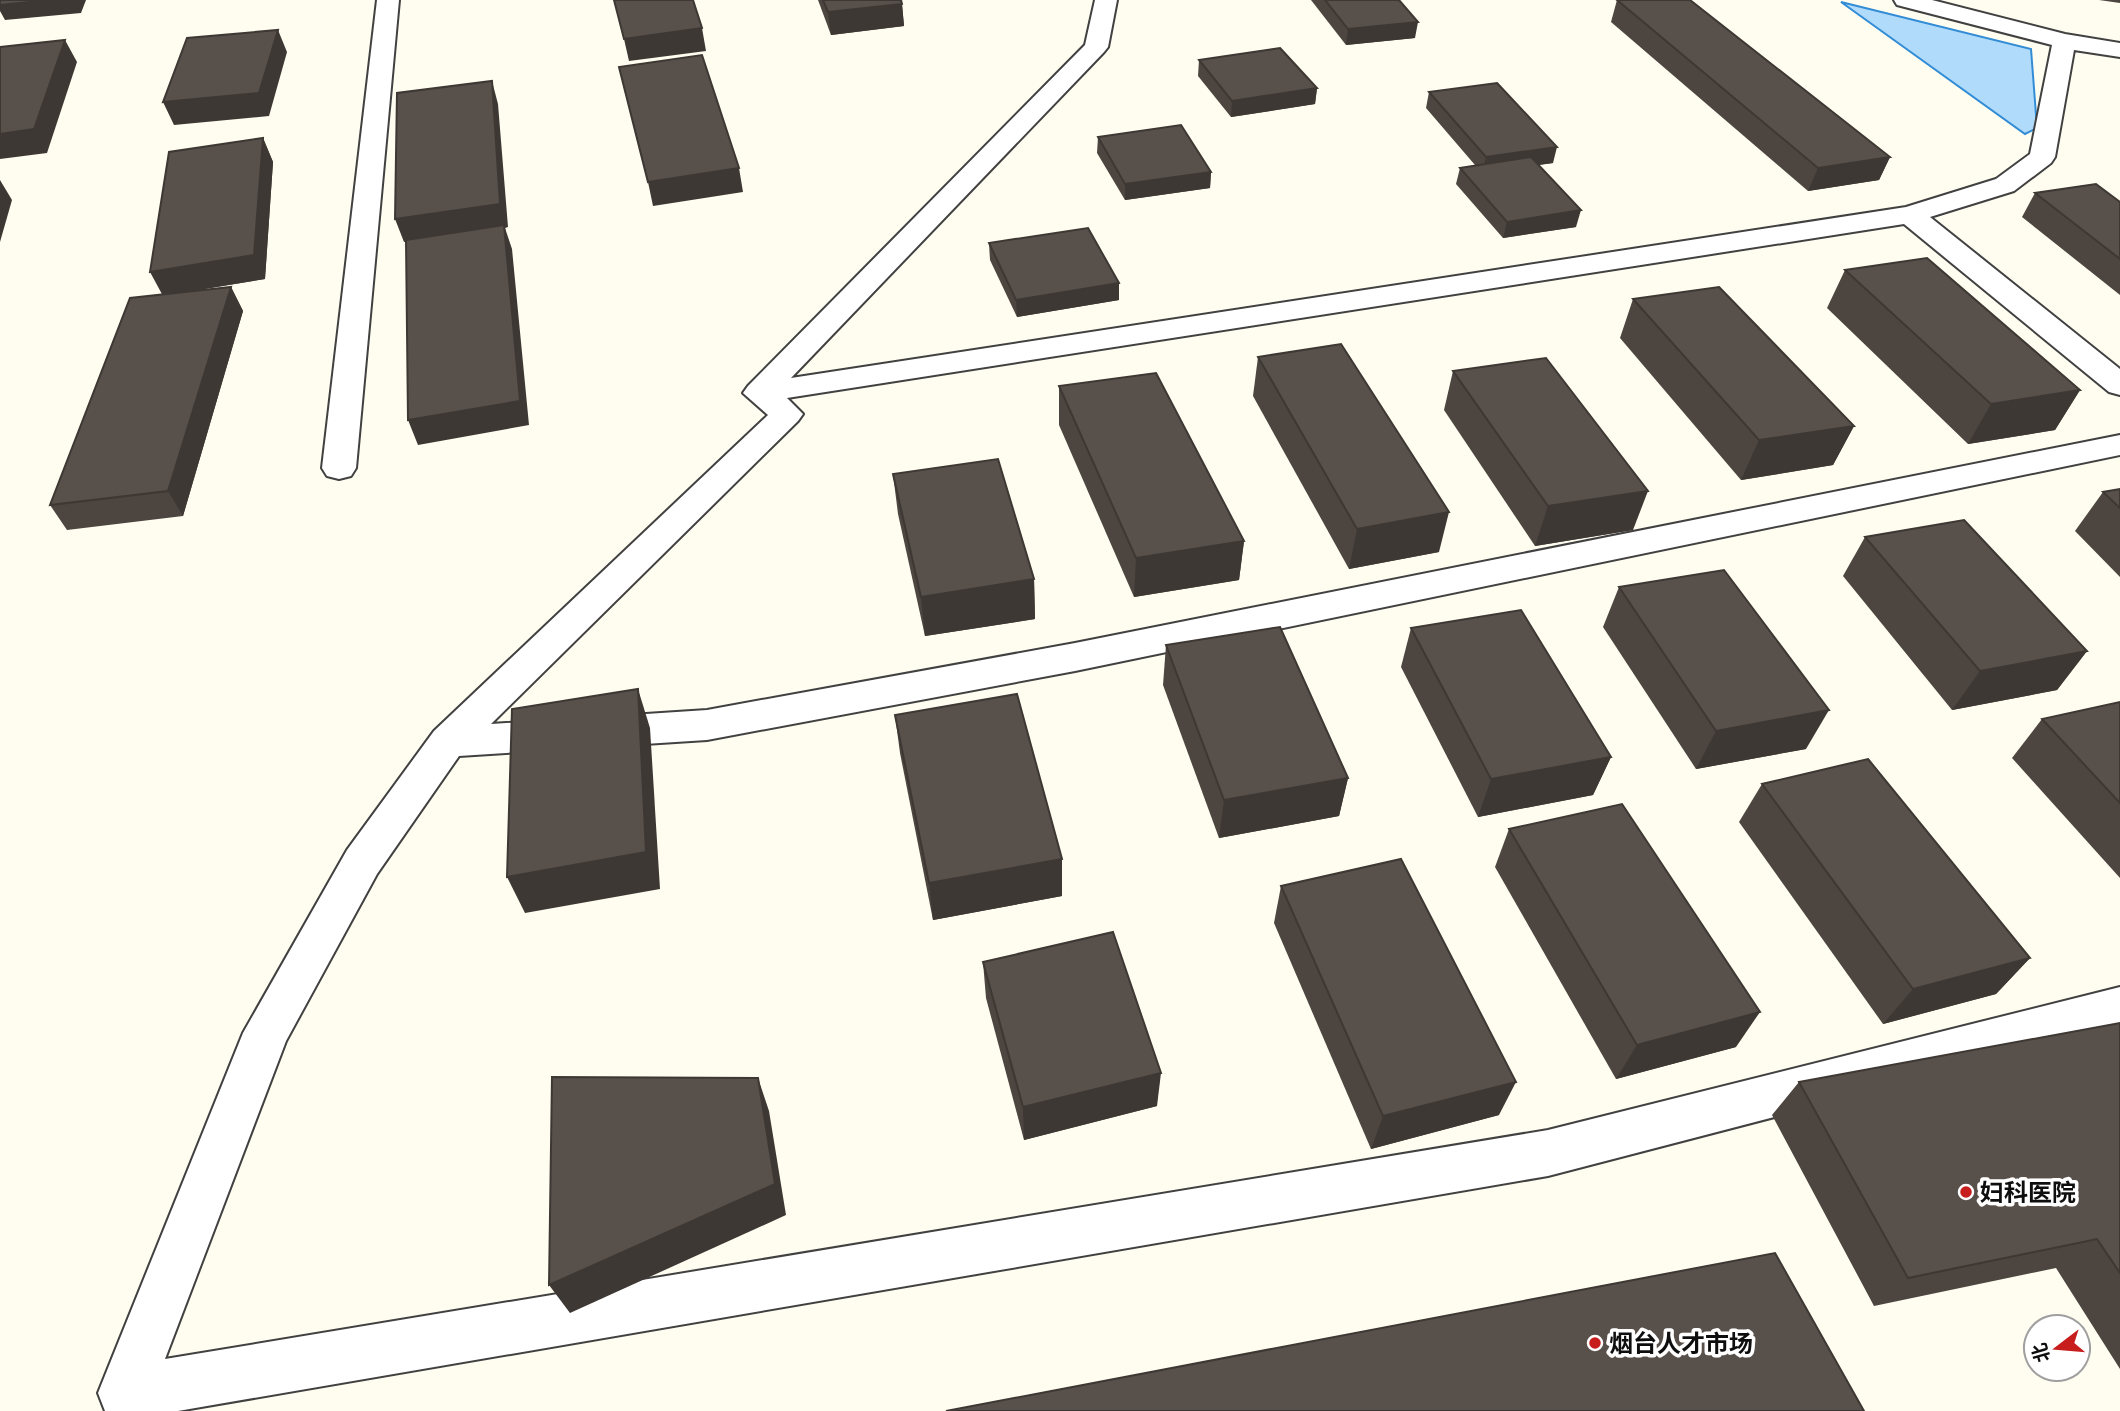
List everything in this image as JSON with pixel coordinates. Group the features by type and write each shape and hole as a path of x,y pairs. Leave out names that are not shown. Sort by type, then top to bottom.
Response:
{"street":[{"path":"339,468 388,0"},
{"path":"760,393 1096,47 1107,0"},
{"path":"1905,0 2064,41 2120,50"},
{"path":"760,393 1910,215 2005,185 2042,157 2064,41"},
{"path":"1910,215 2120,385"},
{"path":"760,393 787,414 448,742 362,862 266,1033 125,1393 1548,1153 2120,1007"},
{"path":"448,742 707,725 1088,654 2120,444"}],"water":[{"path":"1841,2 2031,49 2037,128 2025,134"}],"building":[{"path":"0,0 49,0 0,5"},
{"path":"614,0 693,0 702,28 624,39"},
{"path":"823,0 901,0 902,4 828,12"},
{"path":"1325,0 1399,0 1418,22 1348,29"},
{"path":"1617,0 1690,0 1890,157 1818,168"},
{"path":"278,30 259,93 163,102 187,38"},
{"path":"65,40 34,129 0,134 0,47"},
{"path":"1280,48 1317,88 1232,101 1199,60"},
{"path":"702,55 739,168 648,182 619,67"},
{"path":"492,81 500,204 395,219 397,93"},
{"path":"1497,83 1557,147 1486,157 1429,92"},
{"path":"1181,125 1211,172 1125,184 1098,137"},
{"path":"263,138 254,255 150,272 169,152"},
{"path":"1531,157 1581,210 1507,222 1460,168"},
{"path":"2096,184 2120,202 2120,259 2035,193"},
{"path":"504,225 520,401 408,420 406,240"},
{"path":"1088,228 1119,283 1016,300 989,243"},
{"path":"1927,258 2080,390 1991,404 1845,270"},
{"path":"231,287 168,491 50,505 130,298"},
{"path":"1719,287 1854,426 1759,440 1633,299"},
{"path":"1341,344 1449,512 1357,529 1258,357"},
{"path":"1546,358 1648,491 1548,506 1453,371"},
{"path":"1156,373 1244,541 1136,558 1059,386"},
{"path":"998,459 1034,579 921,597 893,474"},
{"path":"2120,489 2120,508 2103,492"},
{"path":"1964,520 2087,651 1980,671 1865,537"},
{"path":"1724,570 1829,710 1716,731 1619,587"},
{"path":"1521,610 1611,757 1491,779 1411,628"},
{"path":"1280,627 1348,778 1224,800 1166,645"},
{"path":"638,689 646,852 507,877 512,709"},
{"path":"1017,694 1062,859 929,883 895,715"},
{"path":"2120,702 2120,803 2042,719"},
{"path":"1868,759 2030,958 1913,989 1762,784"},
{"path":"1622,804 1760,1012 1637,1045 1509,829"},
{"path":"1401,859 1516,1082 1383,1116 1281,886"},
{"path":"1113,932 1161,1073 1023,1107 983,962"},
{"name":"妇科医院","path":"2120,1023 2120,1273 2097,1239 1908,1278 1799,1082"},
{"path":"552,1077 758,1078 775,1184 549,1285"},
{"name":"烟台人才市场","path":"1775,1253 1864,1411 946,1411"}],"place":[{"name":"妇科医院","path":"1966,1192"},
{"name":"烟台人才市场","path":"1595,1343"}]}
